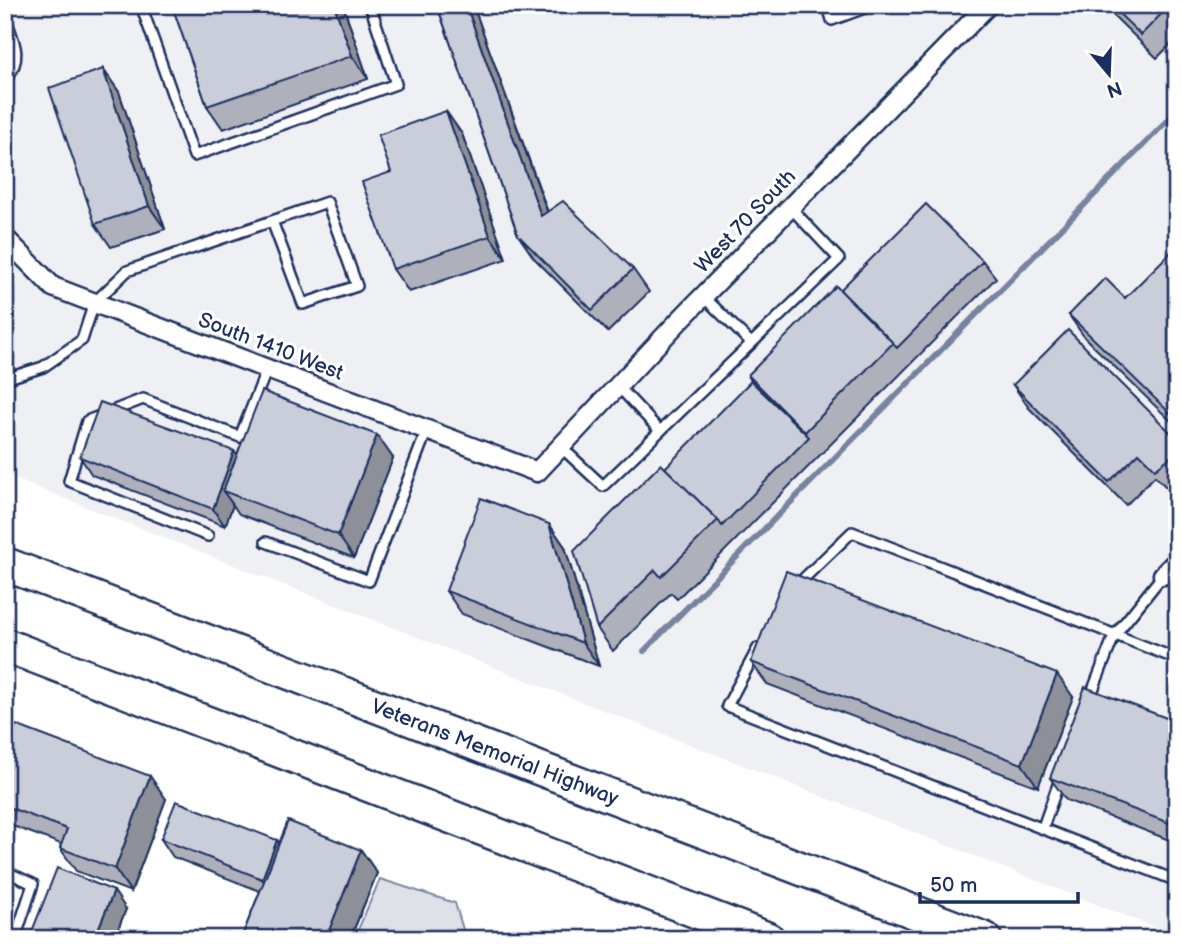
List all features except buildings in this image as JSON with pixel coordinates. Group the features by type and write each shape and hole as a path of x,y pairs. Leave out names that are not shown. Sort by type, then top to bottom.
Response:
{"highway":[{"name":"Veterans Memorial Highway","path":"5,564 985,939"},
{"path":"5,645 768,939"}],"street":[{"name":"West 70 South","path":"537,472 704,296 988,5"},
{"name":"South 1410 West","path":"5,237 53,287 537,472"},
{"path":"1170,578 1177,561"}],"lane":[{"path":"141,5 194,156 396,84 370,5"},
{"path":"828,5 832,20 873,5"},
{"path":"5,17 18,52 14,70 5,80"},
{"path":"5,379 43,367 82,340 94,303 127,271 327,202 356,286 303,304 272,221"},
{"path":"561,447 603,486 839,259 790,207"},
{"path":"704,296 751,343"},
{"path":"208,536 69,481 87,421 143,399 240,437 267,369"},
{"path":"618,386 660,431"},
{"path":"267,542 369,581 426,430"},
{"path":"793,591 799,580 852,532 1177,659"},
{"path":"1083,716 1114,636 1170,578"},
{"path":"766,634 727,706 1177,881"},
{"path":"1043,827 1065,766"},
{"path":"5,871 33,884 15,939"}],"shaded area":[{"path":"5,5 1177,5 1177,936 5,475"},
{"path":"380,879 455,903 465,936 472,939 354,939"}],"waterway":[{"path":"644,651 1177,111"}]}
